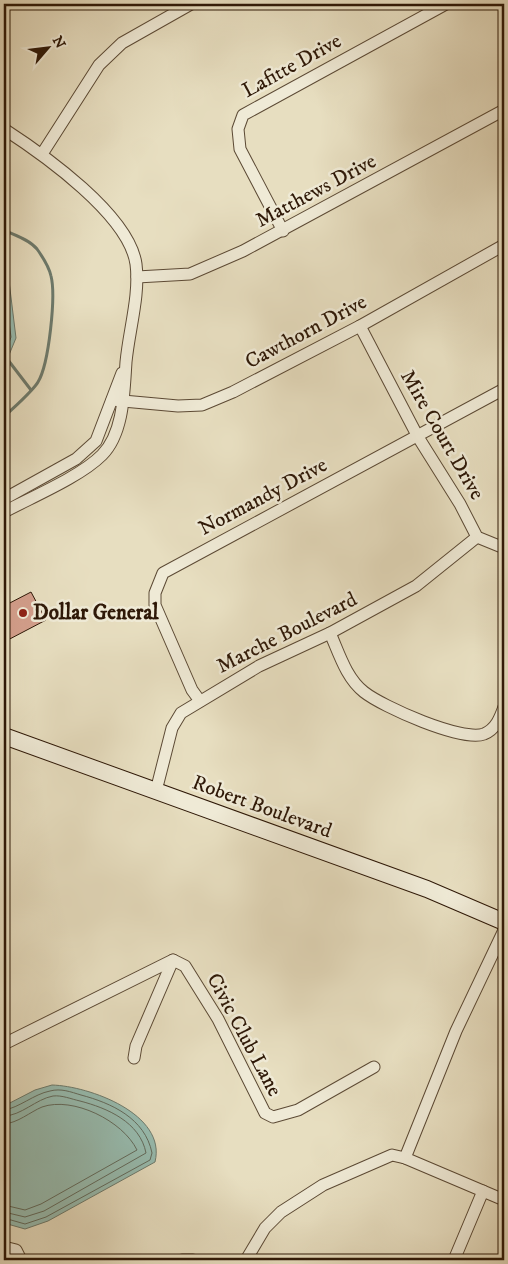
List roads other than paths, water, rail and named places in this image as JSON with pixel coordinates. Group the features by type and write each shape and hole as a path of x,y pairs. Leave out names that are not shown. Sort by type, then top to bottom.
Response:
{"main road":[{"name":"Robert Boulevard","path":"4,736 427,889 504,922"}],"street":[{"path":"42,154 99,65 122,43 191,4"},
{"name":"Lafitte Drive","path":"283,231 240,149 238,129 243,115 446,4"},
{"name":"Matthews Drive","path":"137,278 190,274 283,231 504,110"},
{"path":"4,129 42,154 108,214 124,232 131,244 137,278 126,362 124,402 111,445 102,456 84,469 4,499"},
{"name":"Cawthorn Drive","path":"112,400 178,406 202,405 233,392 360,326 504,245"},
{"name":"Mire Court Drive","path":"360,326 418,437 460,504 477,537"},
{"path":"4,512 42,486 96,441 126,362"},
{"name":"Normandy Drive","path":"200,701 192,690 155,605 154,593 163,573 504,389"},
{"path":"477,537 504,548"},
{"name":"Marche Boulevard","path":"156,791 172,728 181,713 259,666 330,633 416,586 477,537"},
{"path":"330,633 350,677 364,692 420,722 472,737 485,734 494,728 504,707"},
{"path":"405,1158 456,1031 504,930"},
{"path":"4,1044 173,960"},
{"path":"134,1058 136,1046 173,960"},
{"name":"Civic Club Lane","path":"173,960 185,966 218,1018 265,1113 273,1117 298,1110 374,1067"},
{"path":"246,1260 265,1228 281,1212 323,1185 392,1155 405,1158 504,1200"},
{"path":"454,1260 483,1191"},
{"path":"4,1247 16,1250 21,1260"},
{"path":"182,1260 192,1260"}],"water":[{"path":"4,276 9,281 16,338 4,367"},
{"path":"52,1085 68,1087 104,1097 122,1106 137,1117 149,1130 156,1145 155,1162 48,1221 25,1229 4,1223 4,1106 35,1090"}],"waterway":[{"path":"4,230 26,240 37,249 50,273 53,298 48,346 42,373 32,390 4,417"},
{"path":"8,360 31,390"}],"place":[{"name":"Dollar General","path":"23,613"}]}
